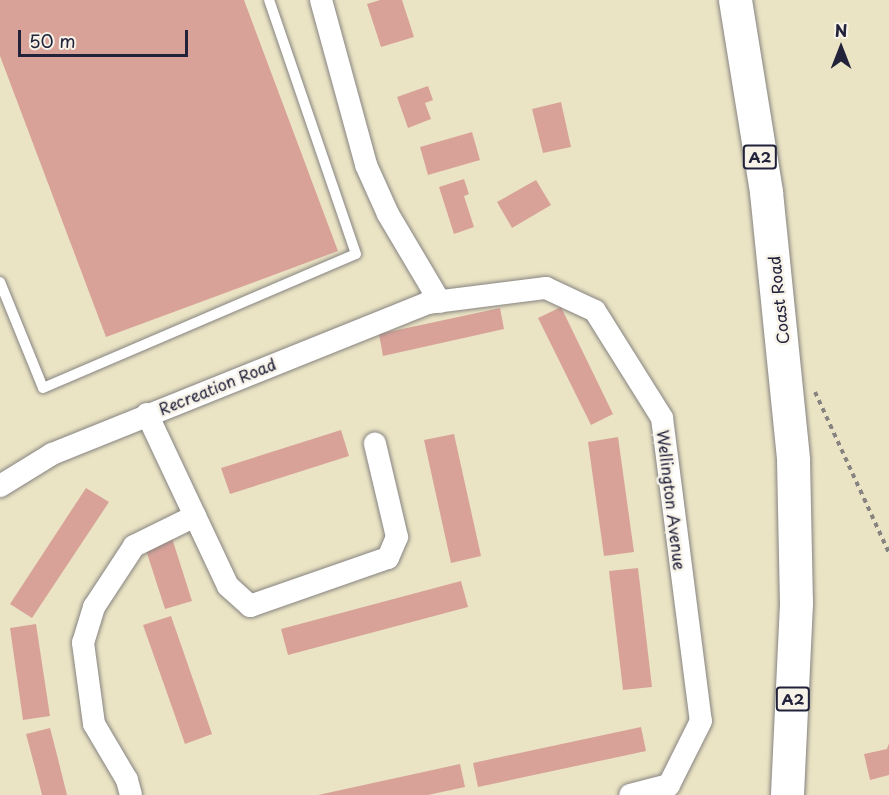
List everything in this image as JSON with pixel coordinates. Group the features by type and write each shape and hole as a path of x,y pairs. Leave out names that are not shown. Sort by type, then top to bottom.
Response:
{"main road":[{"name":"Coast Road","path":"735,0 766,192 793,460 796,603 787,795"}],"street":[{"path":"321,0 366,165 388,214 440,302"},
{"name":"Wellington Avenue","path":"440,302 546,288 595,311 662,418 701,721 667,790 630,795"},
{"name":"Recreation Road","path":"0,486 52,454 147,414 427,303 440,302"},
{"path":"147,414 228,585 250,606 388,558 397,537 375,444"},
{"path":"131,795 127,780 94,724 82,643 94,607 134,546 195,516"}],"lane":[{"path":"0,282 43,388 357,254 269,0"}],"path":[{"path":"810,380 889,553"}],"building":[{"path":"0,0 244,0 338,251 106,337 0,56"},
{"path":"380,0 402,0 414,37 381,47 367,4"},
{"path":"428,86 433,100 425,103 431,119 408,128 397,97"},
{"path":"561,102 571,147 543,153 532,109"},
{"path":"472,132 480,160 428,175 420,147"},
{"path":"464,179 469,194 464,196 474,227 454,234 439,187"},
{"path":"536,180 551,205 512,228 497,202"},
{"path":"561,307 613,414 591,425 538,318"},
{"path":"500,308 504,329 383,356 379,334"},
{"path":"341,430 349,456 230,494 221,468"},
{"path":"454,434 481,556 451,563 424,440"},
{"path":"618,437 634,552 604,556 588,442"},
{"path":"86,488 109,502 32,618 10,604"},
{"path":"172,538 192,601 165,609 145,547"},
{"path":"638,568 652,687 623,690 609,571"},
{"path":"461,581 468,607 288,655 281,629"},
{"path":"171,616 212,734 185,744 143,625"},
{"path":"36,624 50,716 23,720 10,628"},
{"path":"641,727 646,751 478,787 473,763"},
{"path":"50,728 67,795 42,795 26,734"},
{"path":"889,743 889,775 870,780 864,754 887,749"},
{"path":"460,764 465,787 428,795 318,795"}]}
